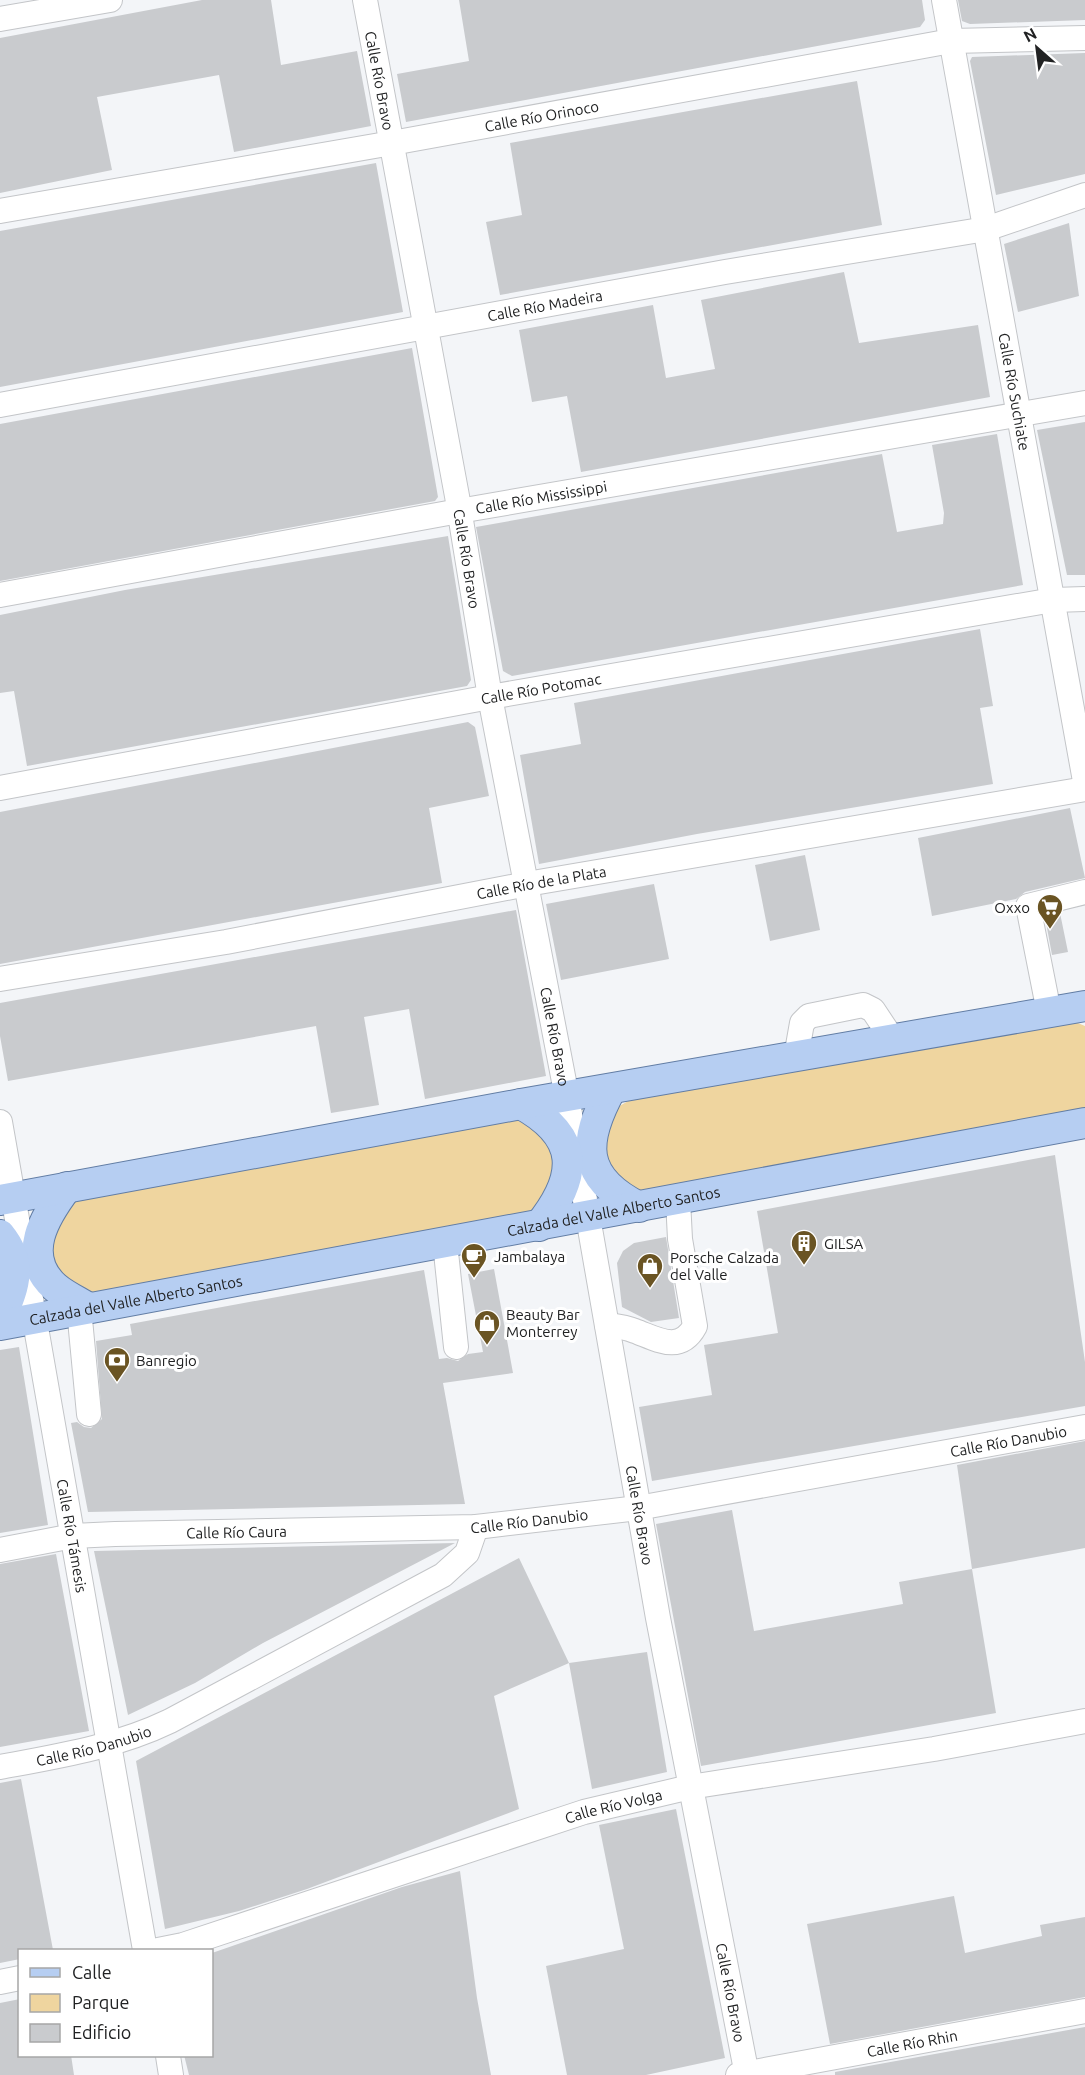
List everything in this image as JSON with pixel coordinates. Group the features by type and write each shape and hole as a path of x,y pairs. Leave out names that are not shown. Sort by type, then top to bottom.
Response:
{"main road":[{"path":"7,1199 521,1104 1085,1006"},
{"path":"1049,1012 1070,1014 1085,1020"},
{"path":"611,1089 592,1130 591,1153 603,1182 615,1195 639,1207"},
{"path":"521,1104 539,1114 559,1133 567,1147 569,1166 566,1181 556,1205 539,1226"},
{"name":"Calzada del Valle Alberto Santos","path":"0,1323 588,1217 1085,1123"},
{"path":"67,1187 46,1215 41,1227 40,1262 55,1287 83,1308"},
{"path":"0,1235 13,1259 16,1276 0,1323"}],"street":[{"path":"0,19 110,0"},
{"name":"Calle Río Bravo","path":"365,0 459,511 490,697 567,1096 638,1508 744,2074"},
{"name":"Calle Río Suchiate","path":"944,0 1085,781"},
{"name":"Calle Río Orinoco","path":"0,211 392,143 951,41 1085,38"},
{"name":"Calle Río Madeira","path":"0,405 725,272 986,229 1085,195"},
{"name":"Calle Río Mississippi","path":"0,595 459,511 1085,403"},
{"name":"Calle Río Potomac","path":"0,788 490,697 1053,600 1085,599"},
{"name":"Calle Río de la Plata","path":"0,979 226,942 527,884 1085,789"},
{"path":"1049,1012 1028,906 1085,892"},
{"path":"796,1057 802,1023 809,1016 863,1005 873,1010 893,1040"},
{"name":"Calle Río Támesis","path":"0,1122 7,1199 33,1318 145,1949"},
{"path":"607,1325 631,1329 666,1344 683,1342 690,1335 695,1326 680,1239 678,1200"},
{"path":"445,1243 456,1347"},
{"path":"83,1308 89,1414"},
{"name":"Calle Río Danubio","path":"0,1767 110,1745 139,1736 170,1721 443,1575 467,1553 476,1527 638,1508 1085,1427"},
{"name":"Calle Río Caura","path":"0,1550 73,1536 476,1527"},
{"name":"Calle Río Volga","path":"163,1949 183,1945 574,1815 690,1788 934,1749 1085,1721"},
{"path":"0,1982 18,1978"},
{"name":"Calle Río Rhin","path":"744,2074 1085,2011"},
{"path":"168,2057 171,2075"}],"green space":[{"path":"1068,1019 1085,1026 1085,1117 642,1200 597,1163 609,1112 637,1096"},
{"path":"511,1118 533,1128 547,1139 555,1155 560,1179 532,1221 97,1299 50,1266 54,1216 75,1198"}],"building":[{"path":"202,0 271,0 281,65 357,51 371,126 234,152 219,75 97,97 112,170 0,193 0,38"},
{"path":"459,0 922,0 925,20 920,27 406,122 397,74 469,61"},
{"path":"958,0 1085,0 1085,20 970,24 962,21"},
{"path":"1085,53 1085,174 996,195 970,61 972,57"},
{"path":"857,81 882,225 500,295 486,222 522,215 510,143"},
{"path":"376,163 403,312 0,387 0,231"},
{"path":"1069,223 1079,296 1018,312 1004,244"},
{"path":"844,272 859,343 978,325 990,397 581,472 567,396 532,402 519,330 653,305 666,378 715,369 701,300"},
{"path":"412,348 438,497 435,501 0,581 0,424"},
{"path":"1085,422 1085,575 1067,575 1037,430"},
{"path":"997,434 1023,585 512,676 503,671 476,527 882,454 897,532 943,524 944,513 932,445"},
{"path":"448,536 471,680 467,686 27,766 14,691 0,693 0,615 125,590"},
{"path":"980,629 993,706 980,708 993,784 697,834 539,864 520,755 581,744 574,703"},
{"path":"468,722 475,727 489,796 429,808 442,883 0,964 0,812"},
{"path":"1070,808 1085,878 1025,892 1016,899 932,916 918,838"},
{"path":"805,855 820,930 770,941 755,865"},
{"path":"654,884 669,959 561,980 546,904"},
{"path":"516,910 546,1076 425,1099 409,1009 364,1017 379,1105 331,1113 316,1026 8,1081 0,1036 0,1003"},
{"path":"1060,913 1068,952 1052,955 1045,917"},
{"path":"1055,1155 1085,1362 1085,1406 652,1481 639,1407 712,1395 704,1345 778,1333 757,1211"},
{"name":"Porsche Calzada del Valle","path":"666,1237 679,1318 651,1322 622,1307 617,1263 623,1251 634,1243"},
{"path":"494,1269 513,1373 443,1383 465,1504 88,1512 71,1423 77,1422 84,1427 91,1428 102,1419 96,1341 132,1335 130,1324 424,1270 439,1359 447,1358 458,1361 468,1354 483,1352 468,1274"},
{"path":"19,1347 48,1525 0,1533 0,1350"},
{"path":"1085,1441 1085,1548 972,1569 957,1465"},
{"path":"732,1510 754,1631 903,1604 899,1582 972,1569 996,1713 701,1766 656,1524"},
{"path":"455,1543 263,1643 195,1683 128,1715 94,1551"},
{"path":"56,1554 89,1731 0,1747 0,1564"},
{"path":"519,1558 569,1663 494,1696 519,1809 307,1889 239,1911 165,1929 136,1761"},
{"path":"647,1652 667,1772 592,1789 569,1663"},
{"path":"21,1779 53,1949 18,1949 18,1959 0,1963 0,1783"},
{"path":"676,1809 725,2058 646,2075 567,2075 546,1966 624,1949 599,1825"},
{"path":"460,1871 477,1998 491,2075 189,2075 184,2057 213,2057 213,1953 402,1887"},
{"path":"954,1896 965,1953 1042,1936 1040,1925 1085,1917 1085,1997 830,2044 807,1924"},
{"path":"18,1999 18,2057 71,2057 74,2075 0,2075 0,2003"},
{"path":"1085,2027 1085,2075 835,2075 835,2072"}],"place":[{"name":"Oxxo","path":"1050,930"},
{"name":"GILSA","path":"804,1266"},
{"name":"Jambalaya","path":"474,1279"},
{"name":"Porsche Calzada del Valle","path":"650,1289"},
{"name":"Beauty Bar Monterrey","path":"487,1346"},
{"name":"Banregio","path":"117,1383"}]}
